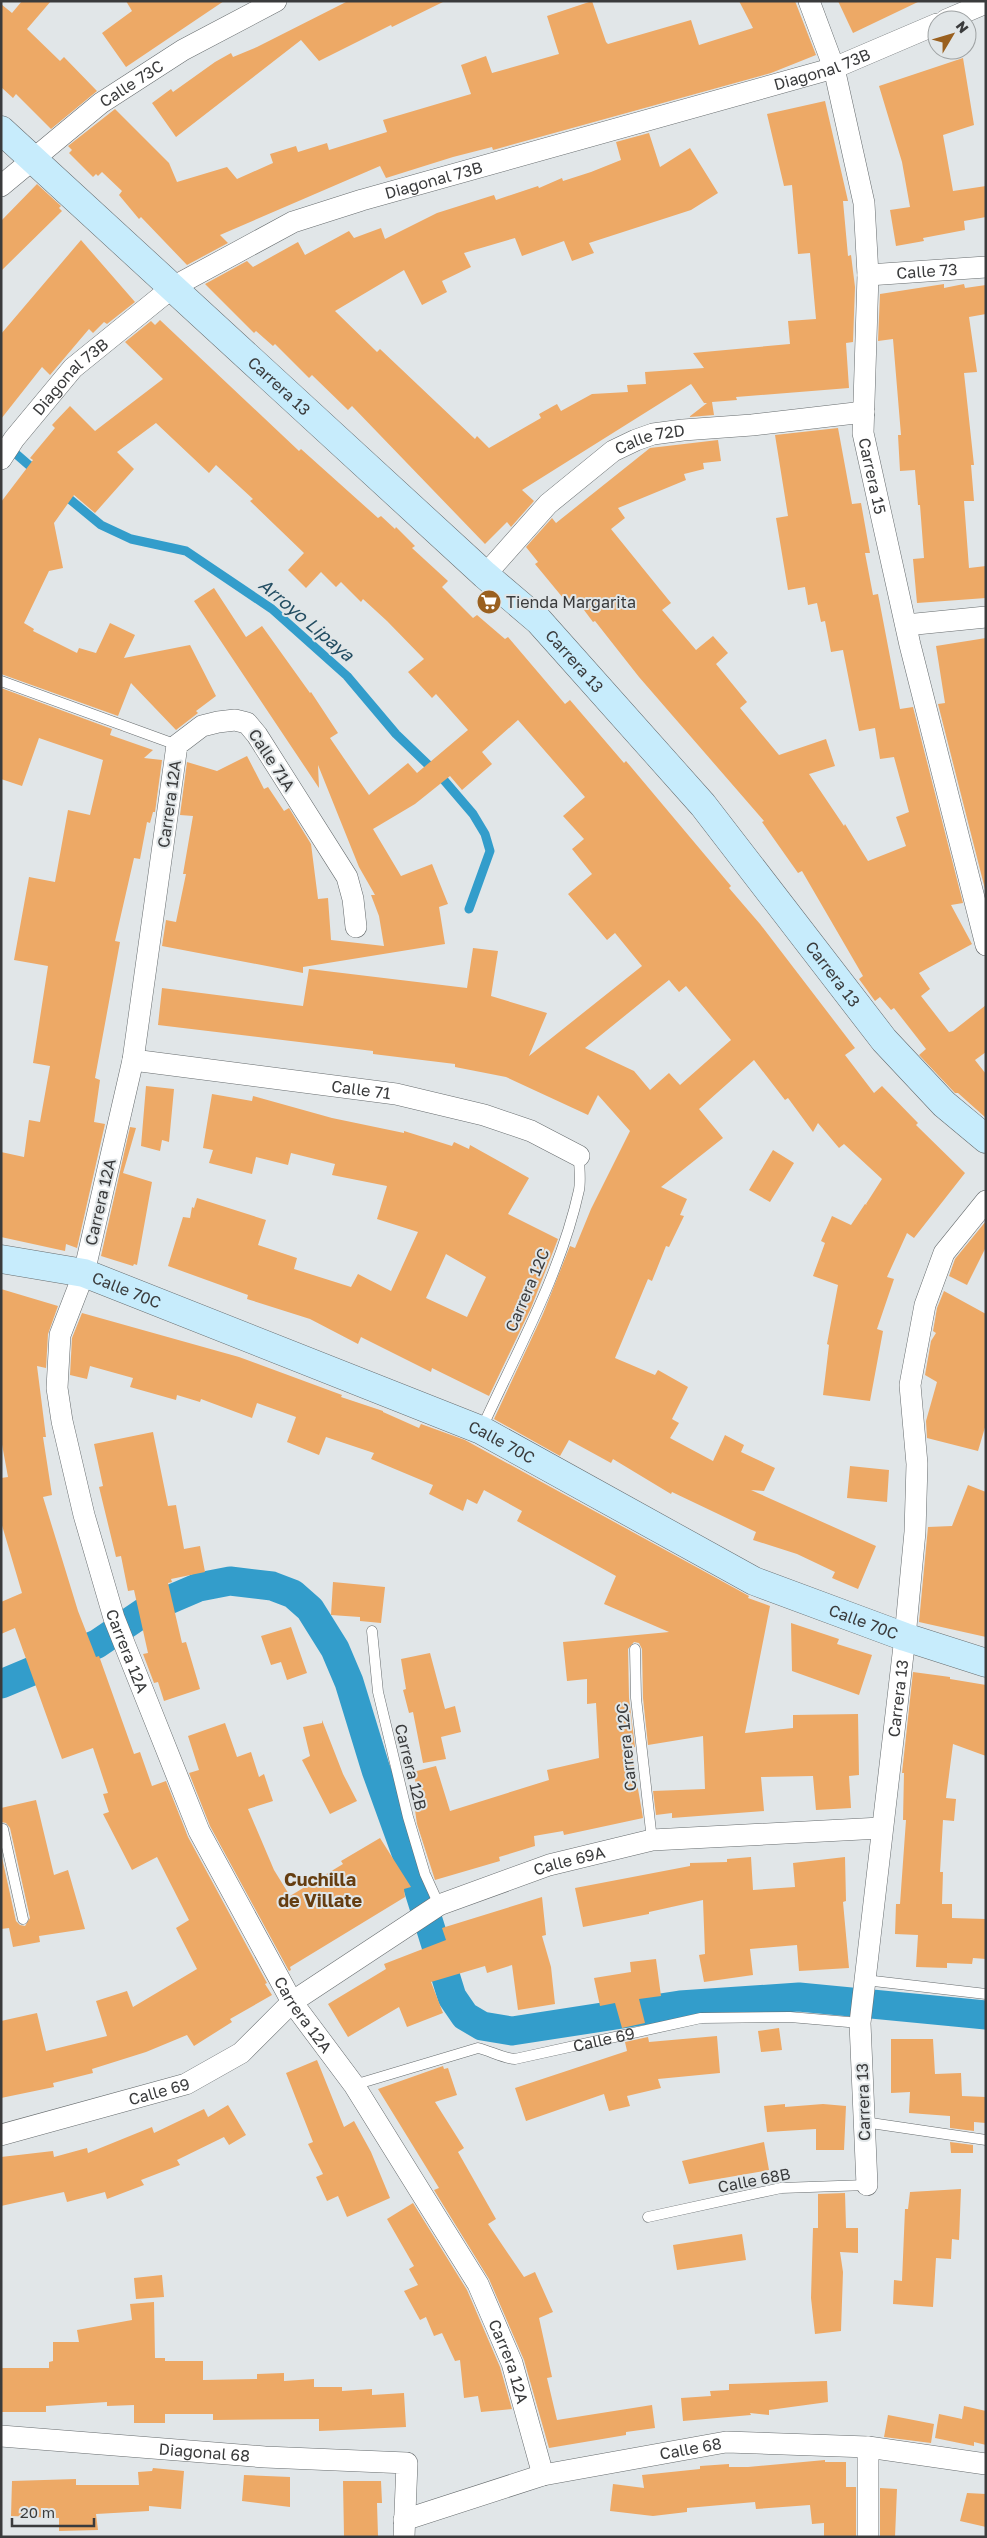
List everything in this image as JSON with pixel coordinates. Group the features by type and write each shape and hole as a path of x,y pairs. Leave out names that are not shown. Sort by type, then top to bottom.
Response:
{"street":[{"name":"Calle 73C","path":"1,186 101,103 183,50 276,1"},
{"name":"Carrera 15","path":"809,1 834,68 864,203 868,275 863,433 906,625 986,945"},
{"path":"970,10 986,3"},
{"name":"Diagonal 73B","path":"6,451 74,368 173,287 293,222 362,200 834,68 927,28"},
{"name":"Carrera 13","path":"1,130 485,575 539,620 703,805 884,1040 944,1104 986,1139"},
{"name":"Calle 73","path":"868,275 986,268"},
{"name":"Calle 72D","path":"485,575 548,504 613,451 636,440 653,434 673,431 752,425 864,412"},
{"path":"906,625 986,617"},
{"name":"Calle 71A","path":"177,745 202,726 235,720 247,723 257,735 347,877 353,899 356,927"},
{"name":"Carrera 12A","path":"177,745 132,1060 84,1273 60,1335 57,1388 84,1516 114,1618 199,1831 292,2002 354,2085 478,2284 512,2363 543,2476"},
{"name":"Calle 71","path":"132,1060 396,1094 484,1115 531,1131 579,1156"},
{"name":"Carrera 13","path":"867,2185 860,2019 905,1637 918,1464 910,1385 925,1305 944,1253 986,1201"},
{"name":"Calle 70C","path":"1,1259 84,1273 481,1430 754,1581 905,1637 986,1663"},
{"name":"Calle 69A","path":"292,2002 408,1924 439,1906 549,1865 652,1840 882,1828"},
{"name":"Calle 69","path":"1,2135 186,2084 241,2053 292,2002"},
{"name":"Diagonal 68","path":"1,2436 265,2457 407,2463 404,2528"},
{"name":"Calle 68","path":"404,2528 543,2476 726,2442 868,2447 986,2464"},
{"path":"868,2447 868,2537"}],"lane":[{"path":"1,681 177,745"},
{"name":"Carrera 12C","path":"481,1430 545,1290 566,1234 580,1188 579,1156"},
{"name":"Carrera 12B","path":"372,1631 378,1692 404,1799 425,1874 439,1906"},
{"name":"Carrera 12C","path":"635,1650 636,1698 652,1840"},
{"path":"2,1829 23,1919"},
{"path":"864,1983 986,1994"},
{"name":"Calle 69","path":"354,2085 478,2048 490,2050 506,2058 515,2059 701,2018 790,2017 860,2019"},
{"path":"864,2122 986,2140"},
{"name":"Calle 68B","path":"648,2217 780,2188 867,2185"}],"building":[{"path":"22,1 51,1 27,29 60,61 64,57 97,91 51,129 16,94 13,98 1,87 1,4 12,13"},
{"path":"126,1 224,1 126,67 102,33 132,11"},
{"path":"348,1 445,1 392,27 391,25 319,61 301,40 176,137 152,103 171,89 173,92 231,53 233,57 257,47"},
{"path":"592,1 608,44 691,20 699,45 753,28 739,1 795,1 816,55 771,73 493,150 492,147 453,157 386,178 380,166 220,235 228,243 187,265 141,217 139,219 119,195 122,191 102,172 98,176 96,174 93,177 69,153 72,150 68,146 115,109 169,163 177,182 227,167 237,179 273,163 270,154 296,146 298,152 327,143 329,150 387,132 383,120 471,94 461,65 486,56 492,73 559,54 547,16"},
{"path":"838,1 920,1 853,33"},
{"path":"957,60 963,60 974,125 943,135 953,191 986,186 986,217 964,221 965,230 923,238 924,241 896,246 890,210 910,207 902,162 879,86"},
{"path":"825,101 848,201 843,201 848,256 851,255 855,287 853,342 846,343 849,388 736,397 737,400 712,402 714,415 689,417 707,403 704,403 691,384 522,490 534,501 511,527 507,522 485,544 352,406 348,410 312,375 309,378 275,344 273,346 256,331 254,333 205,284 247,261 253,267 298,242 305,255 349,231 354,238 381,228 385,239 437,213 494,195 496,200 538,186 539,188 562,178 563,181 591,172 621,160 616,142 649,133 660,167 690,148 718,193 691,210 589,243 594,253 572,261 564,241 522,256 515,238 464,253 471,267 442,281 447,292 422,305 404,270 335,311 377,352 380,349 475,439 477,436 489,448 541,418 539,414 557,404 561,411 592,394 628,392 627,385 646,384 645,372 704,368 693,353 790,344 788,321 816,319 810,253 798,254 792,185 784,186 767,114"},
{"path":"37,184 61,206 59,208 62,211 1,271 1,221"},
{"path":"81,240 135,302 107,324 104,322 93,333 89,329 50,375 42,367 1,419 1,334"},
{"path":"944,284 944,288 964,284 965,288 986,285 986,314 969,317 977,372 964,373 974,465 971,465 974,501 964,501 969,568 986,566 986,598 917,603 913,559 924,558 920,505 918,505 915,470 900,471 898,435 901,435 893,339 878,341 880,294"},
{"path":"160,320 299,451 301,449 378,518 381,516 395,529 396,527 415,546 412,548 448,581 442,587 473,618 477,615 505,639 508,637 565,704 570,700 624,763 626,761 731,886 729,888 760,924 855,1048 845,1055 874,1093 882,1086 918,1123 916,1125 965,1173 914,1238 907,1233 887,1277 894,1279 877,1329 883,1331 870,1401 823,1395 829,1345 827,1344 838,1285 813,1276 825,1243 821,1241 832,1216 851,1225 865,1204 867,1205 882,1179 844,1144 839,1148 818,1123 813,1132 788,1098 785,1100 754,1060 699,1109 723,1138 661,1187 687,1199 680,1215 684,1216 669,1247 666,1246 652,1281 648,1279 615,1358 655,1375 658,1370 688,1387 672,1419 679,1423 670,1438 713,1461 725,1435 744,1445 741,1452 775,1468 764,1491 751,1490 876,1546 858,1589 832,1578 835,1572 797,1554 753,1540 756,1532 672,1492 671,1494 613,1459 611,1463 569,1440 560,1456 494,1419 543,1314 570,1246 575,1248 591,1209 630,1131 598,1095 588,1115 506,1077 455,1067 455,1064 373,1054 373,1051 158,1025 162,988 303,1006 309,969 467,988 473,948 498,951 491,996 547,1013 529,1056 642,966 615,933 607,940 568,894 592,874 572,849 584,839 563,816 585,797 518,720 482,752 492,764 462,790 450,776 415,804 373,829 401,876 432,864 448,904 439,907 445,944 303,967 303,973 162,946 166,920 176,922 186,874 183,874 193,816 180,815 187,762 217,771 247,756 264,789 268,787 284,811 289,808 311,844 318,899 328,898 331,940 384,946 379,916 371,895 375,895 359,867 318,765 319,788 194,601 214,588 246,637 262,626 311,692 338,733 330,738 369,795 408,763 417,773 468,730 436,694 432,698 408,672 424,659 387,621 363,599 361,602 341,582 336,587 321,572 306,588 288,570 304,553 250,501 253,499 216,465 209,473 156,423 117,452 134,469 95,513 74,495 54,523 63,568 49,571 24,623 34,629 33,631 77,653 79,648 96,653 110,623 135,635 124,658 190,645 216,696 196,711 198,713 176,730 131,683 118,716 1,674 1,502 33,460 30,458 55,428 52,425 70,406 95,431 163,379 125,342 151,321 155,325","holes":["669,980 679,992 686,986 731,1040 680,1085 669,1073 650,1090 634,1071 585,1048"]},
{"path":"838,428 852,504 861,503 870,553 865,553 873,595 878,594 900,709 913,707 963,903 951,905 972,944 919,973 930,989 921,996 949,1032 953,1031 986,1005 986,1052 975,1060 986,1074 986,1118 958,1093 955,1093 919,1055 926,1049 894,1008 891,1010 880,997 875,1001 859,979 863,976 802,871 798,873 762,822 764,821 639,677 575,598 568,604 535,564 538,562 526,547 552,518 556,523 650,448 718,440 721,461 703,463 704,469 684,474 686,480 618,508 625,518 611,529 671,603 662,610 696,650 713,636 728,653 716,664 747,702 740,708 779,755 826,739 835,766 809,774 844,826 845,824 868,861 906,846 896,817 909,812 894,757 880,759 875,728 859,731 843,650 831,652 825,621 821,622 817,603 808,605 805,587 788,590 776,518 788,516 775,435"},
{"path":"986,638 986,893 938,704 945,703 936,646"},
{"path":"1,688 112,729 110,735 153,750 144,758 162,760 155,812 153,812 150,823 147,822 140,859 134,858 115,941 120,942 95,1078 100,1080 94,1122 105,1124 77,1248 66,1244 65,1251 1,1237 1,1152 24,1157 29,1120 40,1122 50,1066 33,1063 48,966 14,960 29,877 55,882 68,810 90,815 103,760 39,738 22,786 1,779"},
{"path":"146,1086 174,1089 169,1142 162,1140 160,1151 141,1146"},
{"path":"212,1094 252,1101 253,1096 332,1118 404,1133 404,1131 452,1146 454,1142 469,1149 470,1145 529,1178 508,1214 558,1239 531,1308 489,1396 432,1368 431,1372 361,1337 358,1344 310,1319 247,1299 248,1295 168,1266 183,1217 190,1218 192,1207 194,1208 197,1198 266,1220 258,1245 297,1258 294,1269 351,1287 358,1274 391,1291 418,1232 377,1219 387,1186 332,1175 335,1164 291,1153 288,1165 256,1157 252,1174 209,1163 213,1150 203,1148","holes":["446,1254 486,1277 467,1317 426,1298"]},
{"path":"130,1127 136,1128 123,1173 152,1182 137,1265 134,1264 133,1266 101,1256"},
{"path":"773,1150 794,1163 770,1202 749,1190"},
{"path":"986,1221 986,1247 967,1285 949,1276 955,1259"},
{"path":"1,1289 58,1306 48,1334 46,1368 37,1366 46,1437 43,1437 52,1495 43,1497 78,1611 96,1657 99,1656 134,1754 140,1752 152,1786 166,1781 188,1837 272,1995 230,2019 232,2022 194,2046 187,2035 146,2052 92,2069 93,2073 53,2083 54,2087 1,2098 1,2021 37,2013 46,2051 107,2036 96,2001 127,1991 133,2007 197,1969 176,1928 189,1920 157,1857 132,1870 103,1814 109,1812 103,1794 108,1793 93,1748 62,1759 15,1628 1,1634 1,1602 22,1593 1,1522 1,1478 8,1477 1,1439"},
{"path":"944,1291 986,1314 986,1424 978,1451 927,1438 926,1421 937,1382 925,1375 931,1341 936,1333 933,1331 937,1308"},
{"path":"82,1313 239,1357 342,1395 341,1397 383,1411 419,1428 421,1424 465,1440 749,1596 748,1598 770,1606 745,1733 793,1728 793,1715 858,1714 859,1775 849,1776 851,1808 816,1810 813,1776 761,1777 764,1811 672,1818 672,1813 656,1815 653,1791 705,1789 703,1736 648,1745 643,1698 642,1649 639,1643 634,1642 628,1649 629,1698 635,1747 631,1748 643,1818 564,1835 563,1831 534,1836 535,1846 499,1857 500,1861 435,1880 417,1824 415,1810 422,1808 413,1772 436,1766 450,1811 549,1780 547,1770 599,1758 596,1703 587,1704 587,1679 567,1681 563,1642 669,1632 604,1604 616,1576 517,1521 522,1511 484,1490 477,1504 467,1499 463,1511 429,1494 433,1485 371,1459 374,1453 326,1437 319,1455 287,1442 296,1417 257,1403 252,1418 201,1399 200,1402 177,1395 176,1400 130,1387 133,1378 90,1366 87,1379 70,1375 72,1338"},
{"path":"153,1432 168,1506 176,1505 184,1549 200,1546 205,1572 171,1579 172,1582 168,1583 182,1643 186,1642 200,1689 164,1701 158,1682 154,1683 143,1654 148,1653 134,1590 128,1591 121,1556 116,1557 99,1487 103,1486 94,1444"},
{"path":"850,1466 889,1470 887,1502 847,1498"},
{"path":"968,1485 986,1492 986,1637 919,1622 928,1527 952,1526"},
{"path":"333,1582 385,1587 381,1623 360,1621 360,1617 331,1615"},
{"path":"791,1623 839,1639 837,1644 872,1655 859,1695 792,1671"},
{"path":"291,1627 307,1673 287,1680 281,1662 271,1665 261,1636"},
{"path":"430,1653 445,1709 455,1706 461,1732 441,1737 446,1759 423,1763 413,1712 409,1713 403,1690 406,1689 401,1659"},
{"path":"913,1672 950,1677 950,1679 986,1685 986,1756 953,1744 946,1798 956,1799 954,1821 943,1820 940,1872 943,1872 942,1904 952,1904 952,1918 986,1919 986,1959 973,1958 972,1964 947,1963 947,1968 916,1967 918,1935 895,1934 896,1904 900,1904 906,1820 903,1820 904,1773 902,1773"},
{"path":"322,1720 343,1774 357,1801 330,1814 302,1760 310,1756 303,1727 322,1723"},
{"path":"225,1723 237,1757 251,1752 259,1777 264,1774 273,1801 248,1809 274,1870 290,1896 343,1864 341,1861 380,1838 411,1887 404,1889 405,1897 290,1967 291,1970 289,1971 210,1826 189,1773 199,1770 188,1736"},
{"path":"36,1800 54,1875 68,1870 85,1929 39,1936 40,1942 13,1947 9,1928 1,1929 1,1853 16,1921 20,1925 25,1926 30,1918 10,1828 6,1823 1,1822 1,1808"},
{"path":"751,1857 753,1890 795,1887 793,1863 845,1857 846,1901 843,1902 849,1968 799,1971 797,1945 750,1949 753,1975 704,1982 699,1955 705,1954 703,1900 649,1912 649,1914 583,1927 575,1888 690,1866 690,1863 727,1862 727,1859"},
{"path":"542,1897 546,1935 542,1936 551,1967 555,2004 518,2010 512,1965 487,1973 485,1966 431,1982 443,2013 407,2027 399,2007 348,2037 328,2004 386,1969 384,1964 446,1940 442,1928"},
{"path":"656,1959 661,1996 639,1999 645,2023 622,2028 615,2003 600,2006 594,1978 631,1972 630,1962"},
{"path":"779,2028 782,2050 761,2052 758,2031"},
{"path":"717,2036 720,2073 658,2079 661,2088 627,2096 630,2106 609,2111 604,2094 526,2121 515,2088 627,2051 625,2042 648,2037 649,2042"},
{"path":"891,2039 933,2039 935,2074 961,2073 962,2096 986,2097 986,2123 974,2122 974,2131 950,2128 950,2116 909,2113 910,2092 891,2093"},
{"path":"317,2060 344,2127 354,2121 371,2152 390,2198 347,2217 338,2196 327,2201 316,2177 323,2174 308,2144 313,2142 286,2073"},
{"path":"443,2066 444,2069 448,2068 457,2095 435,2102 464,2148 458,2152 496,2219 488,2224 524,2277 535,2272 553,2312 539,2318 552,2377 547,2378 557,2420 652,2405 655,2428 626,2432 626,2435 549,2448 524,2360 489,2279 434,2190 439,2188 378,2089"},
{"path":"785,2104 785,2107 823,2104 846,2106 844,2150 816,2150 816,2129 767,2132 764,2106"},
{"path":"228,2105 246,2135 229,2145 224,2137 177,2160 180,2165 141,2180 144,2185 107,2199 105,2192 67,2202 64,2192 1,2206 1,2157 53,2151 54,2157 87,2148 88,2153 152,2127 154,2133 204,2109 208,2117"},
{"path":"764,2142 769,2170 689,2184 682,2161"},
{"path":"950,2142 973,2145 973,2153 951,2153"},
{"path":"961,2189 959,2240 952,2239 951,2259 936,2258 933,2307 893,2304 894,2280 902,2281 905,2209 908,2209 910,2192"},
{"path":"845,2193 846,2228 858,2228 858,2253 840,2252 843,2272 841,2331 815,2334 811,2298 813,2228 818,2228 818,2194"},
{"path":"413,2203 467,2290 500,2367 512,2409 481,2412 478,2396 464,2398 460,2360 455,2361 442,2333 434,2336 426,2317 420,2320 404,2291 418,2285 409,2269 414,2266 387,2219"},
{"path":"742,2234 746,2260 677,2270 673,2245"},
{"path":"162,2275 164,2297 136,2299 134,2278"},
{"path":"154,2302 155,2358 165,2358 165,2361 203,2361 203,2380 257,2379 257,2374 284,2373 284,2381 314,2379 314,2387 342,2387 342,2391 372,2389 372,2395 404,2393 406,2427 319,2431 319,2419 213,2420 213,2414 165,2414 165,2423 134,2423 134,2405 107,2406 107,2402 46,2406 46,2412 1,2412 1,2368 49,2368 49,2362 53,2361 53,2342 79,2342 77,2330 132,2320 130,2304"},
{"path":"827,2381 828,2402 769,2410 769,2415 750,2413 751,2415 683,2421 681,2398 711,2396 710,2391 729,2390 729,2384"},
{"path":"964,2406 986,2411 986,2445 974,2442 974,2446 935,2438 939,2414 962,2419"},
{"path":"888,2415 934,2424 931,2443 884,2437"},
{"path":"825,2460 825,2462 846,2462 846,2487 856,2487 856,2537 824,2537 824,2523 812,2524 810,2505 756,2509 755,2502 687,2508 687,2512 653,2516 610,2511 613,2484 644,2488 642,2475 700,2469 700,2466 729,2464 729,2467 748,2467"},
{"path":"153,2468 184,2471 181,2509 149,2506 149,2511 96,2514 98,2530 59,2531 59,2518 11,2516 12,2481 76,2479 76,2485 139,2485 138,2472 152,2471"},
{"path":"244,2475 290,2477 290,2507 242,2501"},
{"path":"343,2481 381,2481 382,2503 377,2503 378,2536 344,2536"},
{"path":"880,2488 897,2489 895,2537 880,2537"},
{"path":"967,2493 986,2494 986,2527 960,2521"}],"waterway":[{"name":"Arroyo Lipaya","path":"8,447 38,473"},
{"name":"Arroyo Lipaya","path":"61,492 101,525 131,539 186,551 272,609 347,676 396,734 443,779 473,814 485,834 490,851 469,909"},
{"path":"1,1684 97,1644 150,1608 199,1587 230,1581 272,1586 293,1594 310,1609 335,1649 349,1682 376,1770 414,1875 452,1997 465,2016 482,2026 512,2031 680,2005 799,1997 986,2015"}],"place":[{"name":"Tienda Margarita","path":"489,602"}],"district":[{"name":"Cuchilla de Villate","path":"320,1890"}]}
